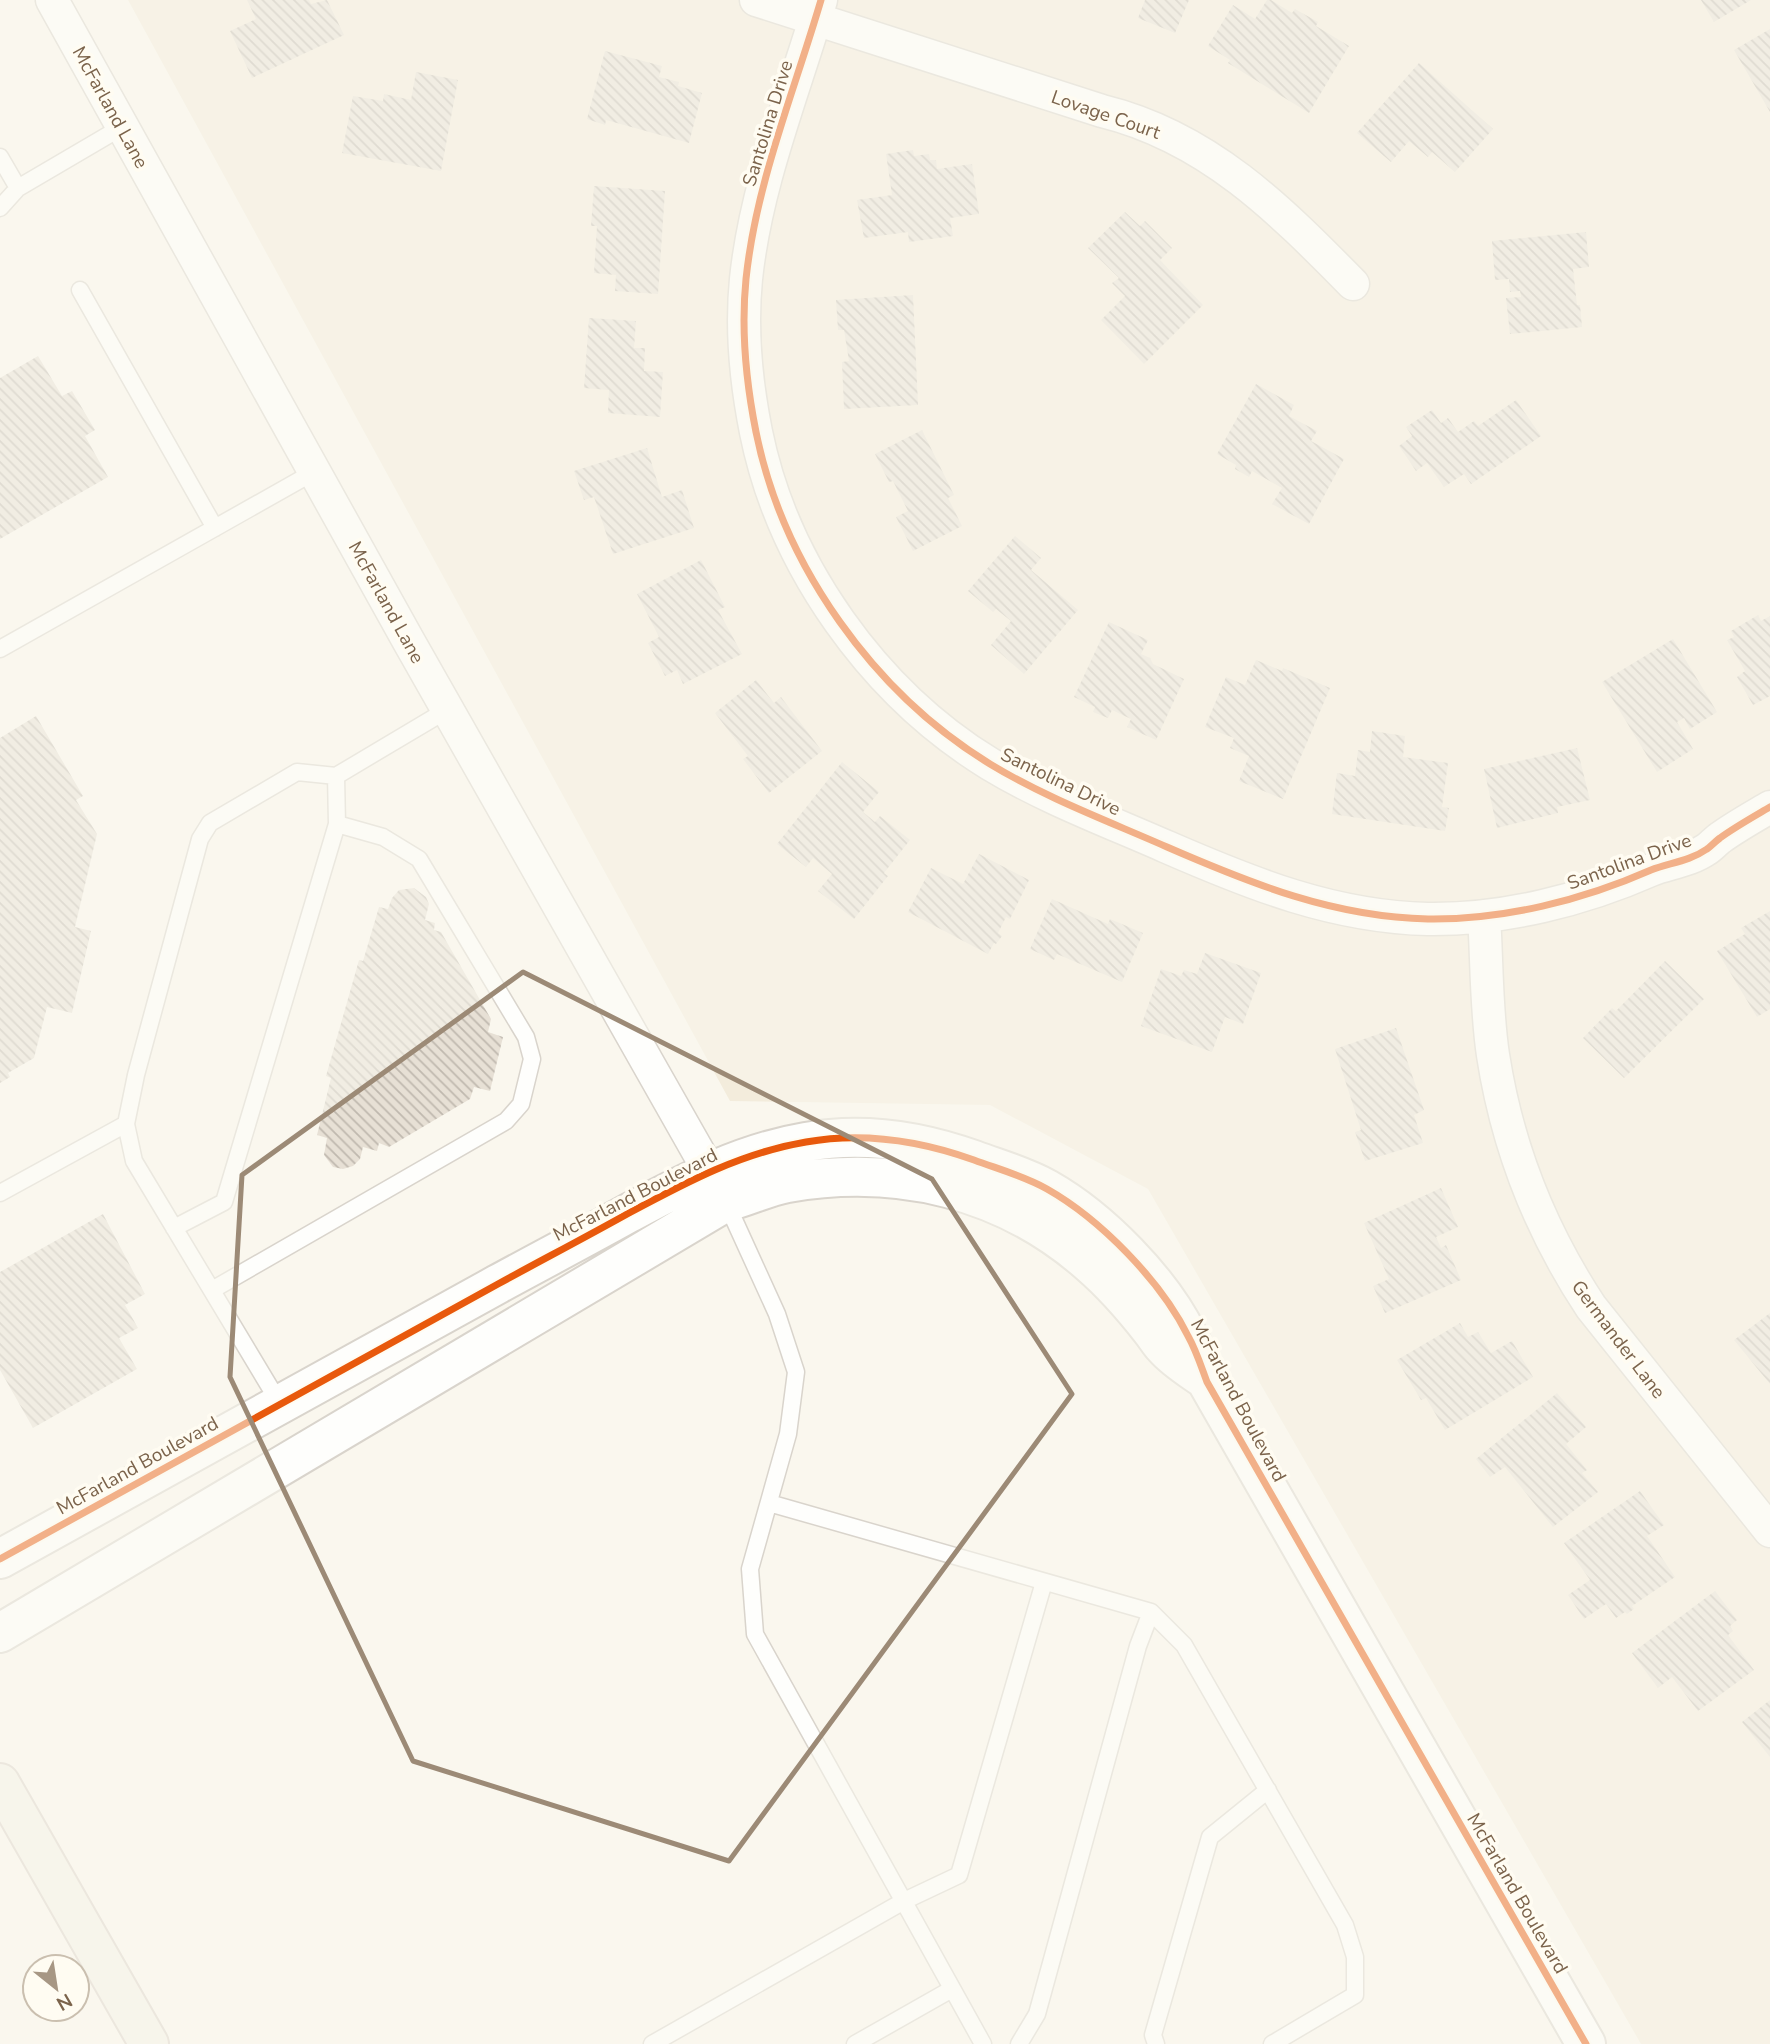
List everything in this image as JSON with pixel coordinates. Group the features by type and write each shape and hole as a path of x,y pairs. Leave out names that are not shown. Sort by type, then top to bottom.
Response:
{"main road":[{"path":"0,1783 149,2044"}],"street":[{"name":"McFarland Lane","path":"52,0 447,710 718,1187"},
{"name":"Lovage Court","path":"756,0 819,9 1102,111 1127,117 1176,139 1242,180 1273,205 1353,284"},
{"name":"Santolina Drive","path":"819,9 755,222 746,276 744,330 750,401 766,471 807,569 845,629 890,682 929,719 986,762 1048,796 1238,878 1292,897 1328,906 1428,919 1484,916 1572,899 1640,877 1708,849 1718,839 1770,807"},
{"name":"Germander Lane","path":"1484,916 1493,1055 1507,1125 1538,1212 1565,1265 1591,1307 1766,1517"},
{"name":"McFarland Boulevard","path":"0,1559 558,1251 718,1187 865,1176 908,1179 985,1200 1029,1220 1090,1264 1134,1310 1164,1348 1207,1382 1586,2044"},
{"name":"McFarland Boulevard","path":"0,1633 718,1187"}],"lane":[{"path":"0,208 18,188 122,127"},
{"path":"0,157 18,188"},
{"path":"80,290 215,528"},
{"path":"0,649 314,472"},
{"path":"280,1404 134,1161 126,1124 136,1075 200,839 210,823 297,772 336,776 447,710"},
{"path":"174,1228 223,1202 338,824 336,776"},
{"path":"212,1290 506,1121 521,1104 532,1059 526,1037 419,859 383,837 338,824"},
{"path":"0,1193 126,1124"},
{"path":"718,1187 778,1314 796,1371 788,1434 750,1569 755,1634 983,2044"},
{"path":"769,1503 1151,1612 1184,1645 1345,1925 1355,1957 1356,1995 1272,2044"},
{"path":"652,2044 904,1901 959,1875 1044,1582"},
{"path":"1019,2044 1037,2014 1138,1646 1151,1612"},
{"path":"1156,2044 1153,2035 1210,1838 1268,1790"},
{"path":"855,2044 952,1989"}],"highlighted area":[{"path":"523,972 932,1179 1072,1394 729,1861 413,1761 230,1377 242,1175"}],"shaded area":[{"path":"128,0 1770,0 1770,2044 1641,2044 1148,1189 990,1105 730,1101"}],"building":[{"path":"247,0 309,0 311,4 327,0 344,35 252,78 230,31 256,19"},
{"path":"1145,0 1189,0 1175,33 1138,18"},
{"path":"1267,0 1292,13 1295,9 1318,22 1316,26 1349,46 1309,113 1228,63 1230,60 1208,46 1233,5 1255,19"},
{"path":"1701,0 1751,0 1714,22"},
{"path":"1770,29 1770,112 1734,50"},
{"path":"605,51 662,66 659,77 679,82 678,86 702,93 689,143 606,120 605,125 587,119"},
{"path":"1419,63 1493,129 1455,172 1432,152 1428,157 1409,141 1391,162 1357,133"},
{"path":"416,72 458,80 441,171 342,153 353,96 383,101 384,94 411,100"},
{"path":"913,150 914,156 929,154 930,160 936,160 937,169 972,164 979,214 950,218 953,236 909,242 908,232 864,238 857,200 892,195 886,154"},
{"path":"594,186 665,191 658,294 615,291 616,275 594,273 597,226 591,226"},
{"path":"1125,212 1140,226 1145,221 1172,248 1160,260 1203,305 1144,364 1101,320 1125,296 1112,283 1119,278 1088,248"},
{"path":"1586,232 1589,267 1573,269 1582,327 1510,334 1506,298 1521,297 1520,291 1510,292 1509,279 1495,280 1492,241"},
{"path":"913,295 918,405 844,409 842,362 849,361 844,330 838,330 836,300"},
{"path":"589,318 636,321 634,348 645,348 644,371 663,372 660,417 608,413 609,390 584,388"},
{"path":"38,356 62,396 72,391 95,430 85,436 108,477 0,539 0,378"},
{"path":"1256,384 1294,405 1289,416 1317,431 1311,441 1344,459 1309,524 1272,504 1282,488 1252,471 1249,477 1235,469 1236,465 1217,454"},
{"path":"1516,400 1541,436 1471,484 1464,474 1444,487 1427,463 1416,471 1399,446 1412,436 1406,427 1432,410 1441,423 1448,418 1458,432 1474,421 1478,426"},
{"path":"922,430 954,495 948,498 962,526 913,551 896,517 908,511 875,454"},
{"path":"647,448 662,497 682,490 694,528 613,554 594,497 584,500 574,471"},
{"path":"1015,536 1041,558 1031,570 1078,610 1024,674 991,645 1011,621 996,609 993,612 968,591"},
{"path":"701,560 725,607 718,610 742,654 683,684 677,670 665,676 648,643 659,637 637,594"},
{"path":"1758,615 1761,621 1770,616 1770,696 1753,705 1737,677 1745,671 1727,640 1734,637 1731,631"},
{"path":"1109,622 1148,640 1141,654 1150,658 1153,664 1184,679 1156,740 1127,727 1131,719 1112,710 1108,718 1093,712 1095,707 1074,697"},
{"path":"1673,639 1717,712 1690,729 1684,718 1677,722 1693,749 1657,772 1602,682"},
{"path":"1256,660 1330,688 1283,799 1239,781 1249,756 1230,748 1234,738 1205,727 1226,677 1245,685"},
{"path":"756,680 774,703 781,697 822,751 769,793 743,759 748,756 715,713"},
{"path":"36,716 83,796 76,800 97,834 75,927 91,931 72,1013 47,1007 34,1058 8,1073 10,1077 0,1083 0,738"},
{"path":"1372,731 1405,736 1403,757 1448,763 1442,807 1449,808 1445,831 1332,814 1337,773 1355,776 1358,750 1370,752"},
{"path":"1577,748 1590,800 1557,807 1558,813 1497,828 1484,769"},
{"path":"842,762 879,792 863,812 875,822 880,816 910,840 884,873 888,876 854,919 818,891 832,874 813,858 806,867 777,844"},
{"path":"979,854 1029,880 1010,919 1006,917 998,933 1002,936 988,954 908,912 931,868 963,884"},
{"path":"414,888 426,897 429,904 425,920 435,923 434,930 441,932 491,1019 488,1032 503,1037 490,1091 474,1087 470,1099 389,1147 379,1143 377,1151 363,1147 360,1159 353,1166 343,1169 333,1167 324,1155 327,1138 317,1135 331,1078 326,1076 359,960 363,961 379,907 388,909 399,890"},
{"path":"1052,899 1108,924 1110,919 1143,933 1122,982 1057,954 1054,960 1030,949"},
{"path":"1770,911 1770,1009 1757,1017 1717,951 1745,934 1741,928"},
{"path":"1205,953 1261,973 1243,1024 1225,1017 1212,1052 1141,1026 1161,969 1181,976 1184,970 1197,974"},
{"path":"1665,961 1704,999 1624,1078 1583,1038 1612,1008 1616,1011"},
{"path":"1396,1028 1424,1110 1414,1115 1423,1143 1365,1161 1355,1132 1361,1130 1335,1049"},
{"path":"1441,1188 1458,1227 1436,1237 1441,1248 1446,1245 1461,1280 1385,1313 1373,1286 1389,1279 1364,1223"},
{"path":"103,1214 145,1294 125,1305 138,1328 119,1338 137,1369 33,1428 0,1370 0,1272"},
{"path":"1770,1313 1770,1384 1734,1340"},
{"path":"1460,1323 1468,1337 1478,1332 1491,1353 1512,1341 1533,1377 1445,1430 1426,1398 1421,1400 1397,1360"},
{"path":"1557,1393 1586,1427 1566,1444 1587,1470 1582,1473 1598,1492 1553,1527 1505,1467 1490,1477 1476,1459"},
{"path":"1640,1491 1664,1525 1647,1536 1675,1577 1632,1606 1634,1609 1627,1614 1625,1612 1616,1618 1606,1604 1584,1619 1568,1595 1590,1580 1564,1543"},
{"path":"1715,1591 1737,1620 1730,1626 1733,1631 1728,1635 1754,1670 1698,1711 1672,1677 1658,1688 1632,1653"},
{"path":"1770,1700 1770,1757 1742,1722"}],"cycle path":[{"path":"821,0 777,138 751,243 744,317 747,375 752,413 769,482 811,577 840,622 872,663 908,701 948,735 990,764 1055,798 1262,886 1327,905 1393,917 1428,919 1485,916 1571,899 1694,856 1770,807"},
{"path":"0,1559 498,1284 715,1170 759,1153 827,1139 891,1140 954,1153 1029,1180 1067,1202 1108,1234 1162,1294 1191,1341 1207,1382 1586,2044"}]}
